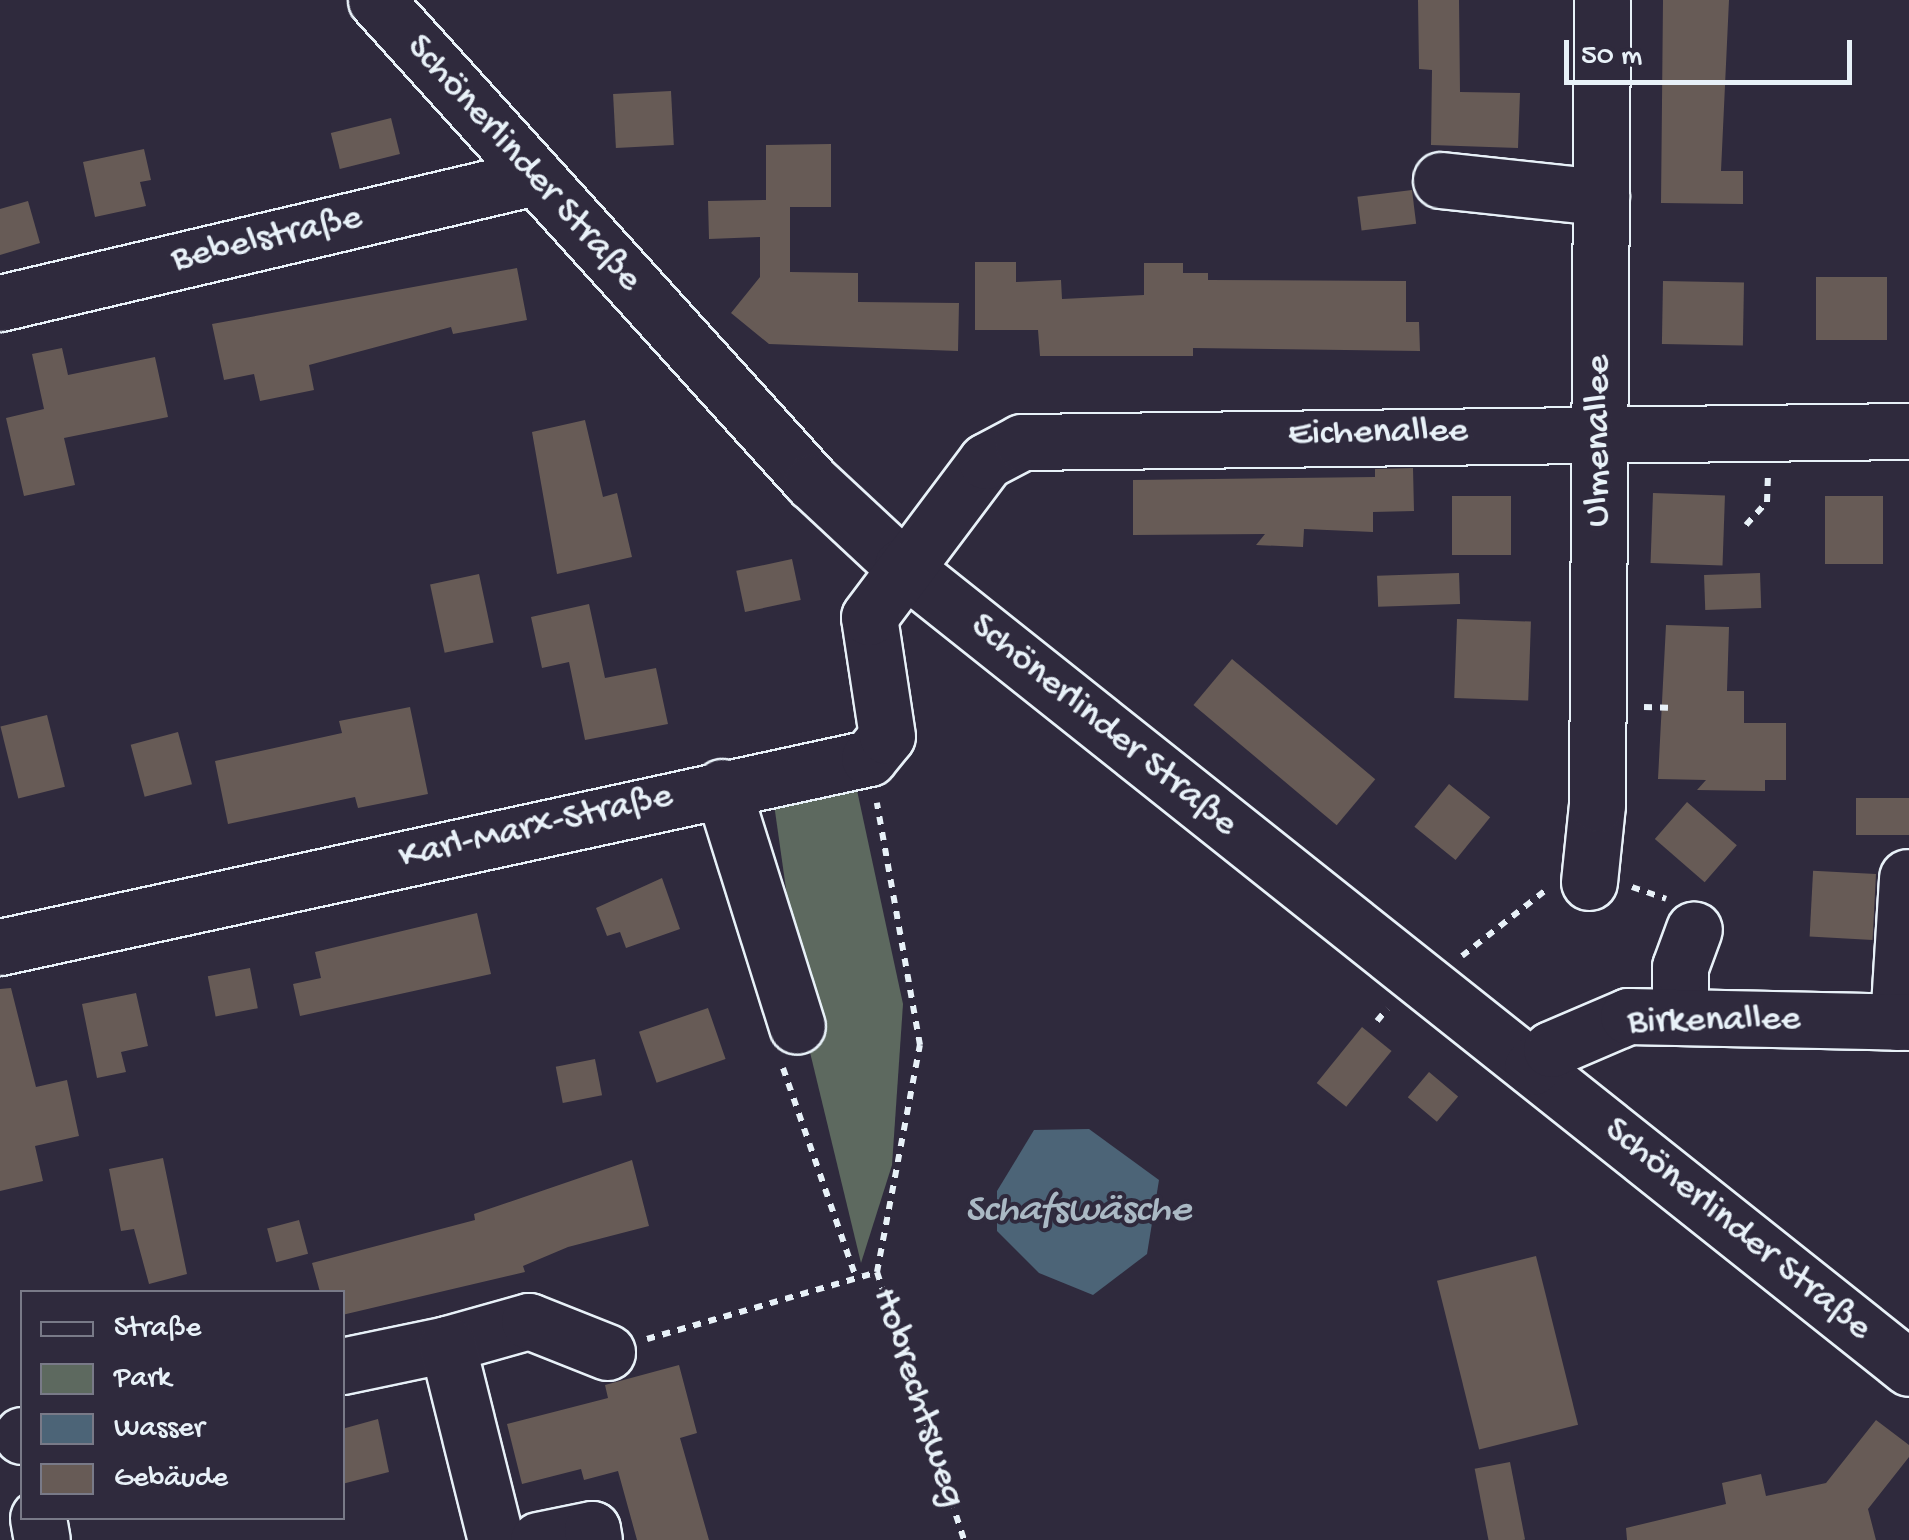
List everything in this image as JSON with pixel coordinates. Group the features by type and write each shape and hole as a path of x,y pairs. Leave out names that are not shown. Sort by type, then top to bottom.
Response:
{"street":[{"name":"Schönerlinder Straße","path":"376,0 812,482 902,566 1909,1368"},
{"name":"Ulmenallee","path":"1589,882 1601,429 1602,0"},
{"name":"Bebelstraße","path":"0,303 534,177"},
{"path":"1441,180 1601,197"},
{"name":"Eichenallee","path":"902,566 986,461 1022,442 1601,429 1909,431"},
{"path":"869,758 887,736 869,618 902,566"},
{"name":"Karl-Marx-Straße","path":"0,947 869,758"},
{"path":"722,787 788,1039"},
{"path":"1904,1022 1907,877"},
{"path":"1680,1018 1680,967 1694,929"},
{"name":"Birkenallee","path":"1532,1067 1552,1049 1628,1016 1904,1022"},
{"path":"345,1365 530,1321 608,1352"},
{"path":"446,1344 496,1540"},
{"path":"538,1540 592,1529 594,1540"}],"path":[{"path":"869,758 920,1045 877,1272"},
{"path":"1450,966 1540,890 1589,882 1658,890 1694,929"},
{"name":"Hobrechtsweg","path":"788,1039 854,1275 877,1272 964,1540"},
{"path":"608,1352 854,1275"}],"green space":[{"path":"855,781 903,1004 892,1165 861,1263 808,1044 773,797"}],"water":[{"name":"Schafswäsche","path":"1089,1129 1159,1180 1147,1254 1093,1295 1039,1273 997,1231 997,1191 1034,1130"}],"building":[{"path":"1418,0 1459,0 1460,92 1520,93 1518,148 1431,145 1432,70 1419,69"},
{"path":"1663,0 1729,0 1721,171 1743,171 1743,204 1661,203"},
{"path":"671,91 674,145 616,148 613,94"},
{"path":"391,118 400,154 340,169 331,133"},
{"path":"831,144 831,207 790,207 790,272 858,273 858,302 959,303 958,351 769,344 731,313 760,277 760,237 709,239 708,201 766,200 766,145"},
{"path":"144,149 151,180 140,182 146,206 95,217 83,162"},
{"path":"1412,190 1416,224 1362,230 1357,197"},
{"path":"28,201 40,243 0,255 0,209"},
{"path":"975,262 1016,262 1016,282 1061,280 1062,299 1144,295 1144,263 1183,263 1183,273 1208,273 1208,280 1406,281 1406,322 1419,322 1420,351 1193,348 1193,356 1040,356 1038,330 975,330"},
{"path":"517,268 527,320 453,334 451,327 309,365 314,390 260,401 254,374 224,380 212,324"},
{"path":"1816,277 1887,277 1887,340 1816,340"},
{"path":"1663,281 1744,282 1743,345 1662,344"},
{"path":"62,348 68,375 155,357 168,417 64,438 75,485 24,496 6,418 44,409 32,354"},
{"path":"585,420 603,497 617,493 632,557 557,574 532,432"},
{"path":"1413,468 1414,511 1373,512 1373,532 1304,529 1303,547 1256,545 1265,534 1133,535 1133,480 1375,477 1375,469"},
{"path":"1653,493 1725,496 1723,565 1651,563"},
{"path":"1452,496 1511,496 1511,555 1452,555"},
{"path":"1825,496 1883,496 1883,564 1825,564"},
{"path":"792,559 801,600 745,612 736,571"},
{"path":"1459,573 1460,604 1378,607 1377,576"},
{"path":"1760,573 1761,608 1705,610 1704,575"},
{"path":"479,574 494,642 445,653 430,584"},
{"path":"589,604 605,678 656,668 668,724 585,740 569,662 542,668 531,617"},
{"path":"1457,619 1531,622 1528,701 1454,698"},
{"path":"1666,625 1729,627 1727,691 1744,691 1744,723 1786,723 1786,780 1765,780 1765,791 1697,790 1706,780 1658,779"},
{"path":"1232,659 1375,779 1337,825 1193,705"},
{"path":"410,707 428,794 358,808 355,797 228,824 215,761 342,733 339,721"},
{"path":"47,715 65,787 18,798 0,727"},
{"path":"178,732 192,784 145,797 131,745"},
{"path":"1449,784 1490,817 1456,860 1414,827"},
{"path":"1856,798 1909,798 1909,835 1856,835"},
{"path":"1687,802 1737,845 1705,882 1655,839"},
{"path":"1813,871 1876,874 1873,940 1810,937"},
{"path":"662,878 680,929 626,948 620,932 607,936 596,908"},
{"path":"477,913 491,974 300,1016 293,984 321,978 315,952"},
{"path":"250,968 258,1008 216,1016 208,976"},
{"path":"11,988 36,1087 67,1080 79,1136 35,1146 43,1181 0,1191 0,989"},
{"path":"136,993 148,1046 121,1052 126,1072 97,1078 82,1004"},
{"path":"708,1008 726,1059 657,1083 639,1032"},
{"path":"1362,1027 1392,1051 1346,1107 1317,1083"},
{"path":"595,1059 602,1095 563,1103 556,1067"},
{"path":"1429,1072 1458,1096 1437,1122 1408,1097"},
{"path":"163,1158 187,1274 149,1284 134,1229 121,1231 109,1169"},
{"path":"632,1160 649,1226 568,1247 523,1266 525,1272 345,1314 345,1290 319,1290 312,1263 475,1220 474,1214"},
{"path":"299,1220 308,1254 276,1262 267,1229"},
{"path":"1536,1256 1578,1425 1479,1450 1437,1281"},
{"path":"679,1365 697,1433 680,1438 709,1540 637,1540 618,1471 584,1480 581,1469 522,1484 507,1424 608,1398 605,1385"},
{"path":"378,1419 389,1472 345,1483 345,1428"},
{"path":"1876,1420 1909,1445 1909,1457 1868,1509 1876,1540 1627,1540 1626,1528 1726,1504 1722,1483 1761,1474 1766,1496 1826,1483"},
{"path":"1510,1462 1525,1540 1488,1540 1475,1469"}]}
